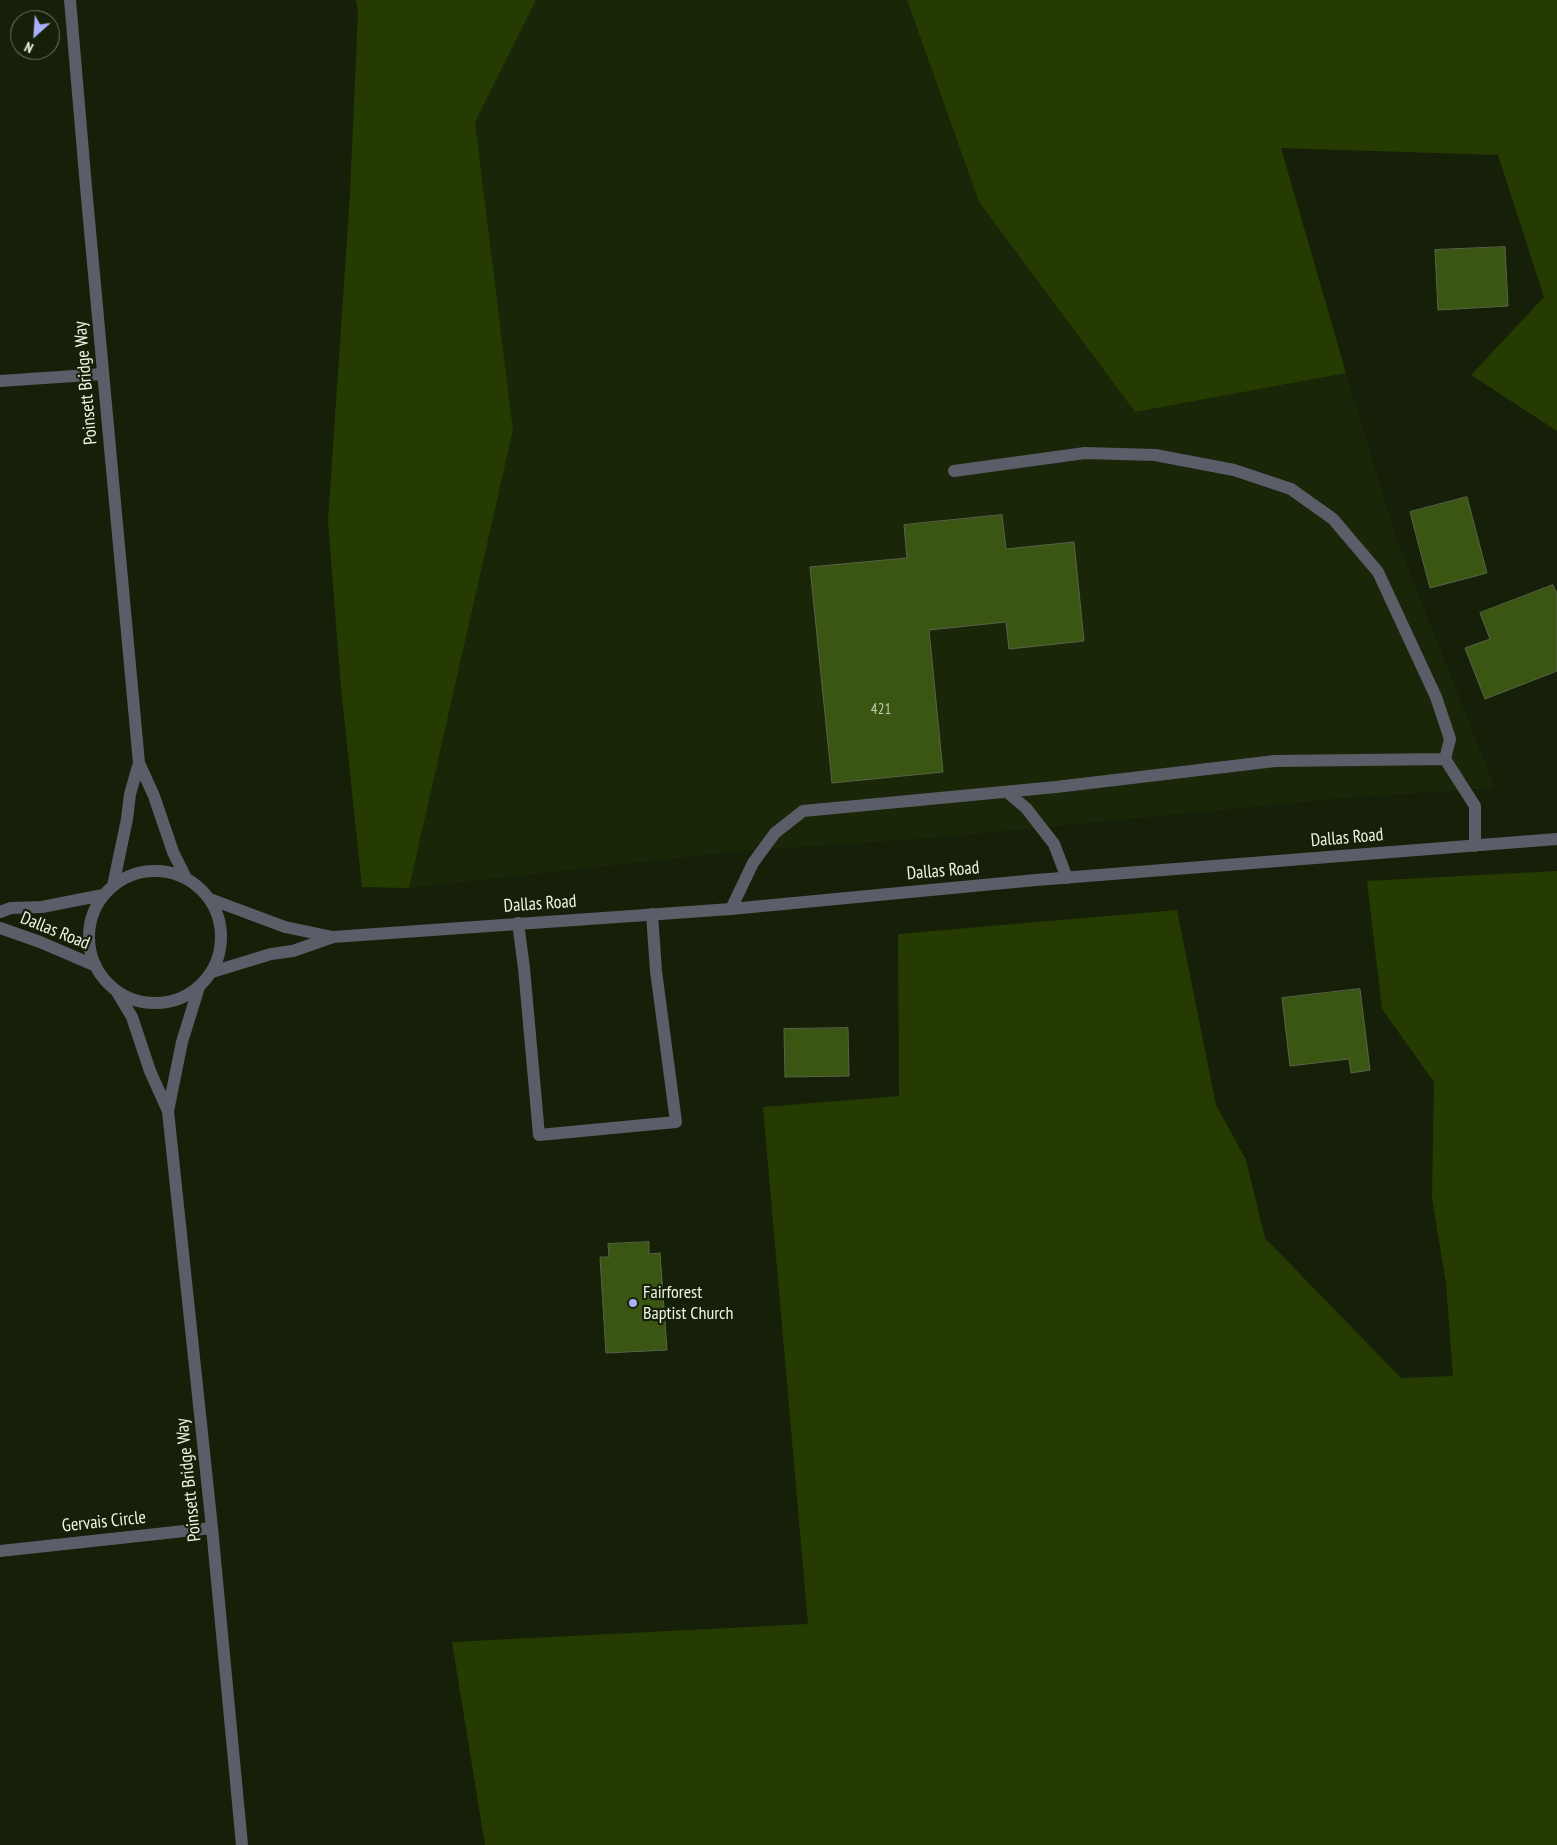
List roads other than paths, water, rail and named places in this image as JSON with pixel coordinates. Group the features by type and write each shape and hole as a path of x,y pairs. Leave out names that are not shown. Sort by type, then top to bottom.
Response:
{"street":[{"name":"Poinsett Bridge Way","path":"70,0 140,763 154,796 173,852 186,878"},
{"path":"0,381 103,374"},
{"path":"954,471 1085,453 1155,455 1234,470 1291,489 1333,519 1378,572 1436,697 1450,739 1445,759 1475,806 1475,846"},
{"path":"731,908 753,863 775,833 803,811 1007,792 1274,760 1445,759"},
{"name":"Poinsett Bridge Way","path":"108,891 127,819 130,794 140,763"},
{"path":"1007,792 1026,808 1054,844 1067,878"},
{"name":"Dallas Road","path":"212,972 271,954 293,951 333,937 731,908 1067,878 1557,839"},
{"path":"148,871 168,872 186,878 210,899 219,916 222,935 220,954 212,972 199,987 184,997 168,1002 150,1003 133,1000 117,991 105,980 96,966 90,948 89,930 94,912 108,891 129,876 148,871"},
{"name":"Dallas Road","path":"0,912 11,908 42,907 108,891"},
{"name":"Dallas Road","path":"210,899 285,927 333,937"},
{"path":"518,923 524,968 539,1135 676,1122 656,972 652,914"},
{"name":"Dallas Road","path":"0,928 40,942 96,966"},
{"name":"Poinsett Bridge Way","path":"199,987 182,1042 168,1111 212,1528 242,1845"},
{"name":"Poinsett Bridge Way","path":"117,991 132,1017 150,1071 168,1111"},
{"name":"Gervais Circle","path":"0,1551 212,1528"}],"place":[{"name":"Fairforest Baptist Church","path":"633,1303"}]}
